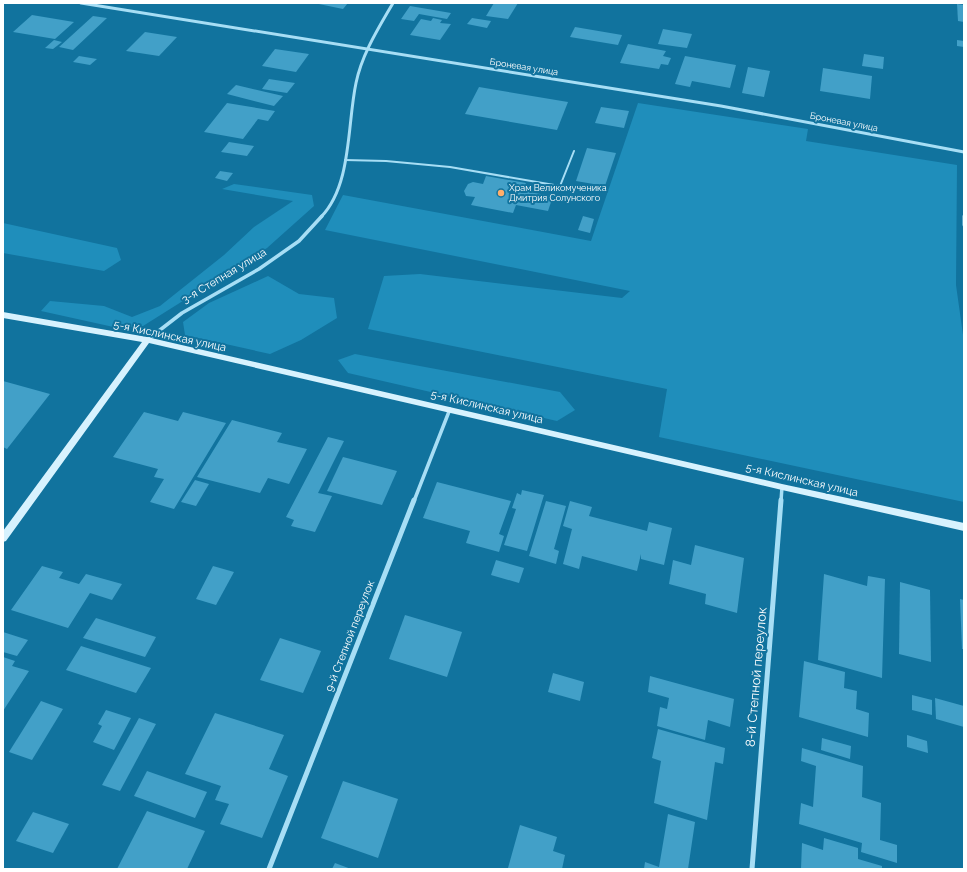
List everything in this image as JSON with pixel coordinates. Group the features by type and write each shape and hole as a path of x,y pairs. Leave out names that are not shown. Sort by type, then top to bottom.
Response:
{"street":[{"name":"Броневая улица","path":"81,3 721,106 964,152"},
{"name":"3-я Степная улица","path":"3,538 147,340 182,313 259,269 299,241 326,212 342,179 356,82 367,48 393,3"},
{"name":"5-я Кислинская улица","path":"3,315 147,340 782,487 964,527"},
{"name":"9-й Степной переулок","path":"269,869 450,410"},
{"name":"8-й Степной переулок","path":"752,869 782,487"}],"lane":[{"path":"345,160 386,161 450,167 560,186 574,151"},
{"path":"964,203 964,225"}],"shaded area":[{"path":"638,103 808,129 806,141 957,165 956,285 964,342 964,502 659,437 667,389 368,329 384,276 420,274 622,298 630,291 325,230 343,195 591,241"},
{"path":"234,184 312,195 314,206 267,248 143,326 118,328 41,311 50,301 104,306 132,317 160,306 224,255 254,227 293,201 222,189"},
{"path":"3,223 117,248 121,260 104,271 3,253"},
{"path":"268,276 299,294 334,298 337,318 301,340 270,354 185,335 183,322 209,303"},
{"path":"355,354 560,392 575,410 557,421 348,373 338,360"}],"building":[{"path":"314,3 348,3 343,9"},
{"path":"494,3 518,3 508,19 486,16"},
{"path":"957,4 964,5 964,22 958,21"},
{"path":"410,6 451,13 447,19 419,14 414,21 401,19"},
{"path":"32,15 74,22 55,39 13,32"},
{"path":"93,16 107,18 73,50 59,47"},
{"path":"433,18 442,20 440,23 451,24 440,40 410,35 421,19 431,21"},
{"path":"472,18 491,21 487,28 467,24"},
{"path":"575,27 622,35 618,45 570,37"},
{"path":"663,29 692,34 687,48 658,44"},
{"path":"145,32 177,37 159,56 126,51"},
{"path":"54,40 62,42 53,49 45,48"},
{"path":"957,40 964,41 964,47 957,46"},
{"path":"628,44 666,51 663,56 671,58 668,65 661,64 659,69 620,63"},
{"path":"275,49 309,54 296,72 262,66"},
{"path":"864,54 884,57 883,69 862,66"},
{"path":"79,56 97,59 90,65 73,62"},
{"path":"685,56 736,65 730,88 692,81 690,87 675,84"},
{"path":"748,67 770,71 764,97 742,93"},
{"path":"823,68 872,76 870,99 820,91"},
{"path":"269,79 295,83 287,93 262,89"},
{"path":"236,85 283,96 274,106 227,94"},
{"path":"479,87 568,102 557,130 465,114"},
{"path":"227,103 275,111 268,121 258,119 243,139 204,132"},
{"path":"601,107 629,111 624,128 595,123"},
{"path":"229,142 254,146 247,156 221,152"},
{"path":"587,148 616,153 605,186 576,181"},
{"path":"220,171 233,173 227,181 215,178"},
{"name":"Храм Великомученика Дмитрия Солунского","path":"486,176 526,183 522,191 553,196 548,211 516,205 513,213 471,205 475,197 466,196 464,191 468,184 473,182 483,184"},
{"path":"583,216 594,219 590,233 578,230"},
{"path":"3,381 50,394 7,449 3,447"},
{"path":"144,412 178,421 183,412 226,423 174,509 150,502 164,479 154,477 158,469 113,457"},
{"path":"232,420 282,433 277,442 307,449 289,484 268,478 260,493 197,477"},
{"path":"328,437 344,441 318,493 332,496 315,532 291,526 294,520 286,517"},
{"path":"343,457 397,471 382,505 327,491"},
{"path":"195,480 209,484 196,506 181,502"},
{"path":"437,482 511,501 499,534 504,536 499,552 466,543 470,531 423,518"},
{"path":"522,490 544,495 527,551 504,545 516,509 512,508 517,493 521,495"},
{"path":"546,501 566,506 554,549 559,551 556,564 529,556"},
{"path":"570,501 592,507 589,516 647,531 649,522 672,528 664,565 641,559 641,554 637,571 582,556 579,569 563,564 572,529 563,526"},
{"path":"695,545 744,558 737,613 705,604 706,594 669,584 673,560 691,565"},
{"path":"496,560 524,568 519,583 491,575"},
{"path":"42,566 63,572 59,578 79,584 86,574 122,584 112,600 90,593 68,628 11,610"},
{"path":"213,566 234,572 216,605 196,599"},
{"path":"824,574 867,586 868,576 885,579 882,678 818,660"},
{"path":"900,582 930,590 931,662 899,654"},
{"path":"960,599 964,600 964,649 962,649"},
{"path":"405,615 462,632 447,677 389,659"},
{"path":"96,618 156,637 145,657 83,638"},
{"path":"3,632 28,640 17,656 3,652"},
{"path":"280,638 321,651 303,693 260,680"},
{"path":"81,646 151,668 136,693 66,670"},
{"path":"3,657 15,661 12,666 29,671 3,711"},
{"path":"804,661 845,672 844,688 857,691 856,709 869,713 868,737 799,717"},
{"path":"553,673 584,682 580,701 548,692"},
{"path":"650,676 734,699 730,727 708,720 705,740 657,726 660,707 667,709 669,698 648,692"},
{"path":"912,695 932,700 932,715 912,710"},
{"path":"935,698 964,706 964,727 936,719"},
{"path":"41,701 63,709 32,760 9,752"},
{"path":"106,710 131,718 114,750 93,742 102,726 98,724"},
{"path":"215,713 284,735 269,769 288,776 262,838 220,824 229,804 215,800 221,786 185,774"},
{"path":"139,718 156,724 120,791 102,785"},
{"path":"658,729 725,748 723,764 715,762 707,820 654,803 661,761 652,758"},
{"path":"907,735 927,741 928,753 907,747"},
{"path":"822,738 851,746 850,759 821,750"},
{"path":"802,748 863,766 862,797 881,803 880,840 897,845 897,863 861,852 862,843 799,824 801,803 813,807 816,766 801,761"},
{"path":"147,771 207,792 195,818 134,796"},
{"path":"343,781 398,799 378,858 321,838"},
{"path":"147,811 205,831 187,869 117,869"},
{"path":"33,812 69,824 53,853 16,841"},
{"path":"668,814 695,822 688,869 644,869 645,862 659,867"},
{"path":"520,825 557,837 553,851 565,855 562,869 508,868"},
{"path":"824,838 858,848 858,859 882,866 882,869 801,869 802,843 823,850"},
{"path":"335,863 351,869 332,869"}],"place":[{"name":"Храм Великомученика Дмитрия Солунского","path":"501,193"}]}
